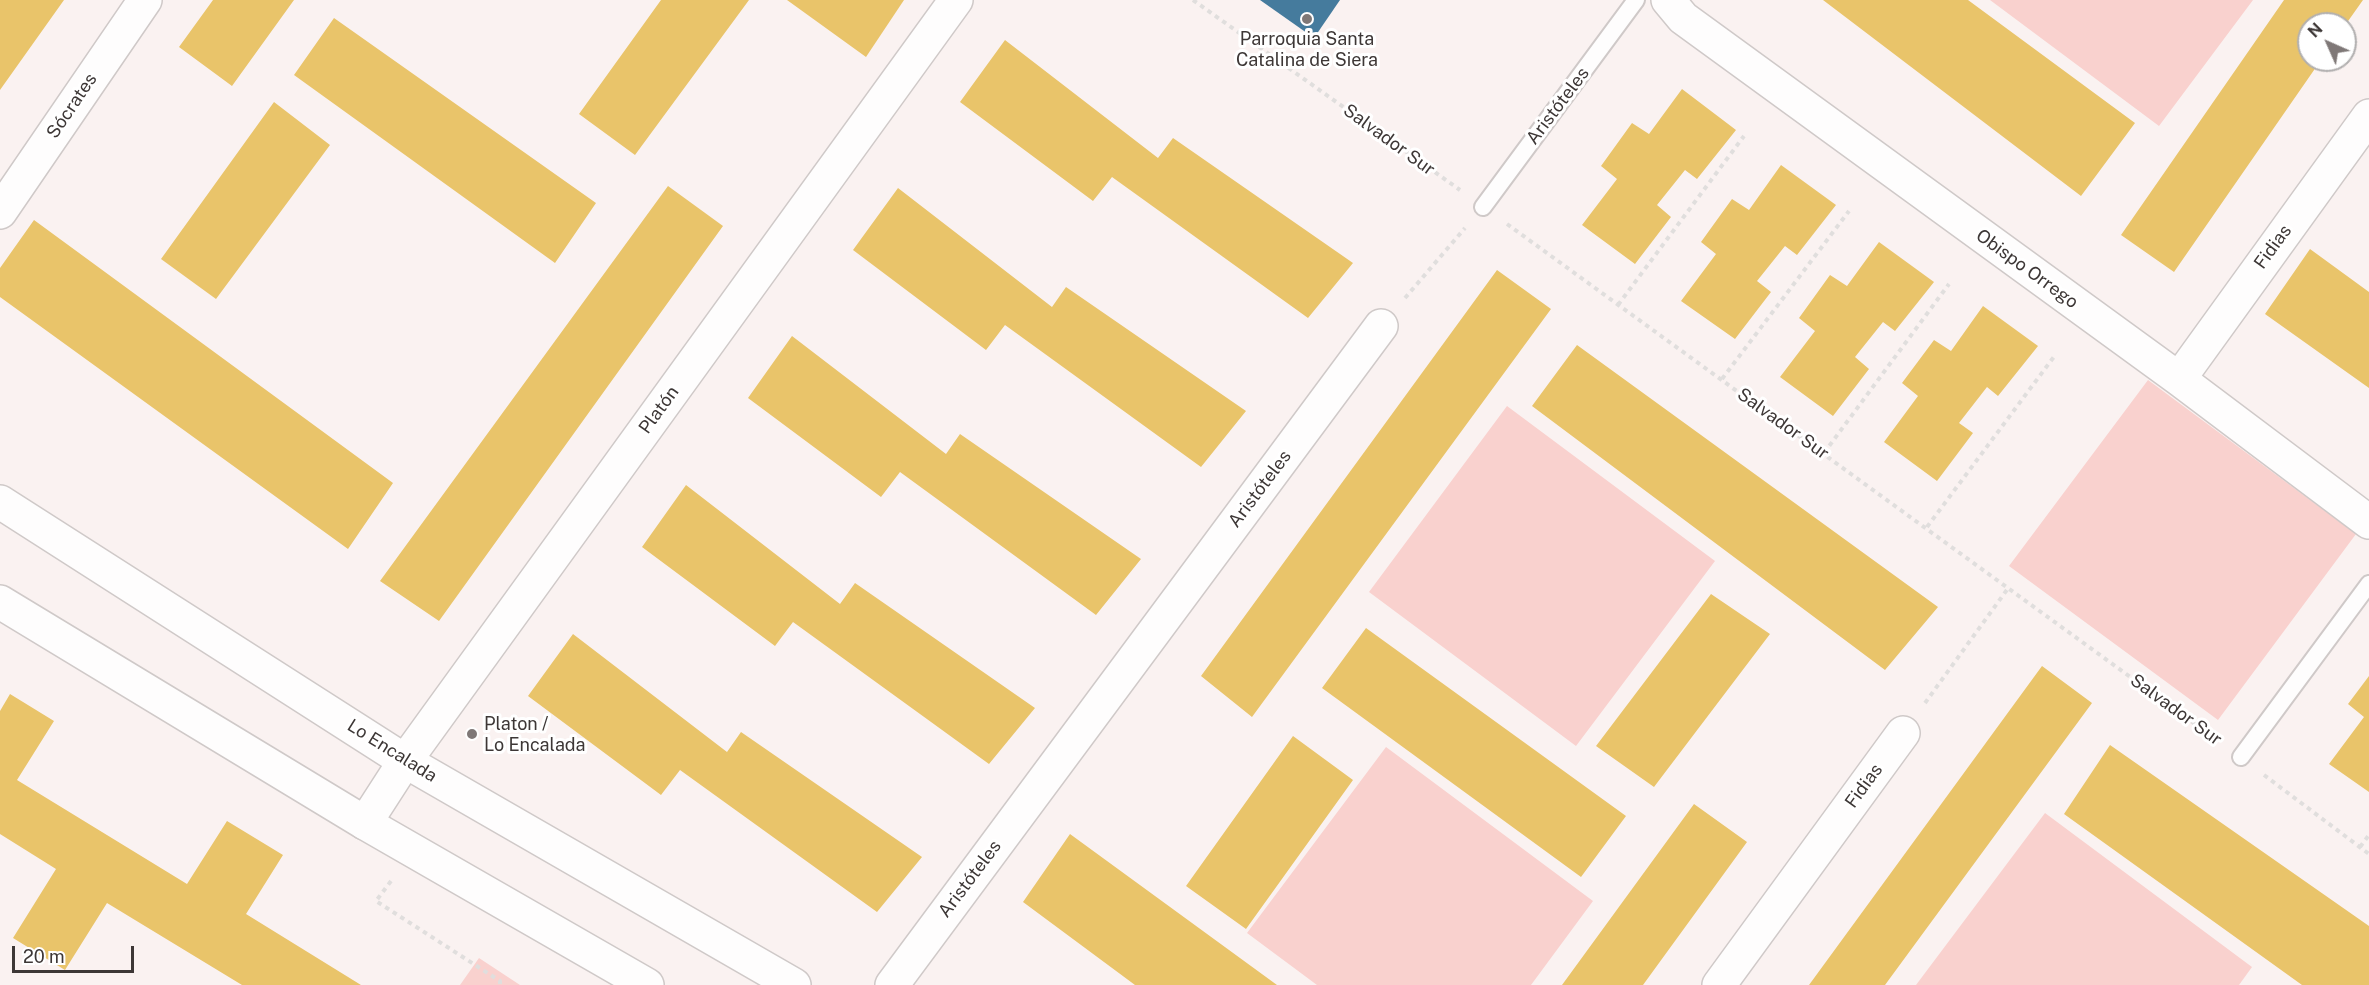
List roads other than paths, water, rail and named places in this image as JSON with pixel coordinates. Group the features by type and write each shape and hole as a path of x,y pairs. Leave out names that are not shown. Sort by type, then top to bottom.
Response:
{"street":[{"name":"Sócrates","path":"0,212 145,0"},
{"name":"Platón","path":"365,823 405,760 956,0"},
{"name":"Obispo Orrego","path":"1675,9 2179,379 2369,522"},
{"name":"Fidias","path":"2179,379 2369,116"},
{"name":"Aristóteles","path":"892,985 1381,326"},
{"name":"Lo Encalada","path":"0,502 405,760 794,985"},
{"path":"0,602 365,823 647,985"},
{"name":"Fidias","path":"1719,985 1903,733"}],"lane":[{"name":"Aristóteles","path":"1483,207 1636,0"},
{"path":"2241,757 2369,584"}],"place":[{"name":"Parroquia Santa Catalina de Siera","path":"1307,19"},
{"name":"Platon / Lo Encalada","path":"472,734"}]}
